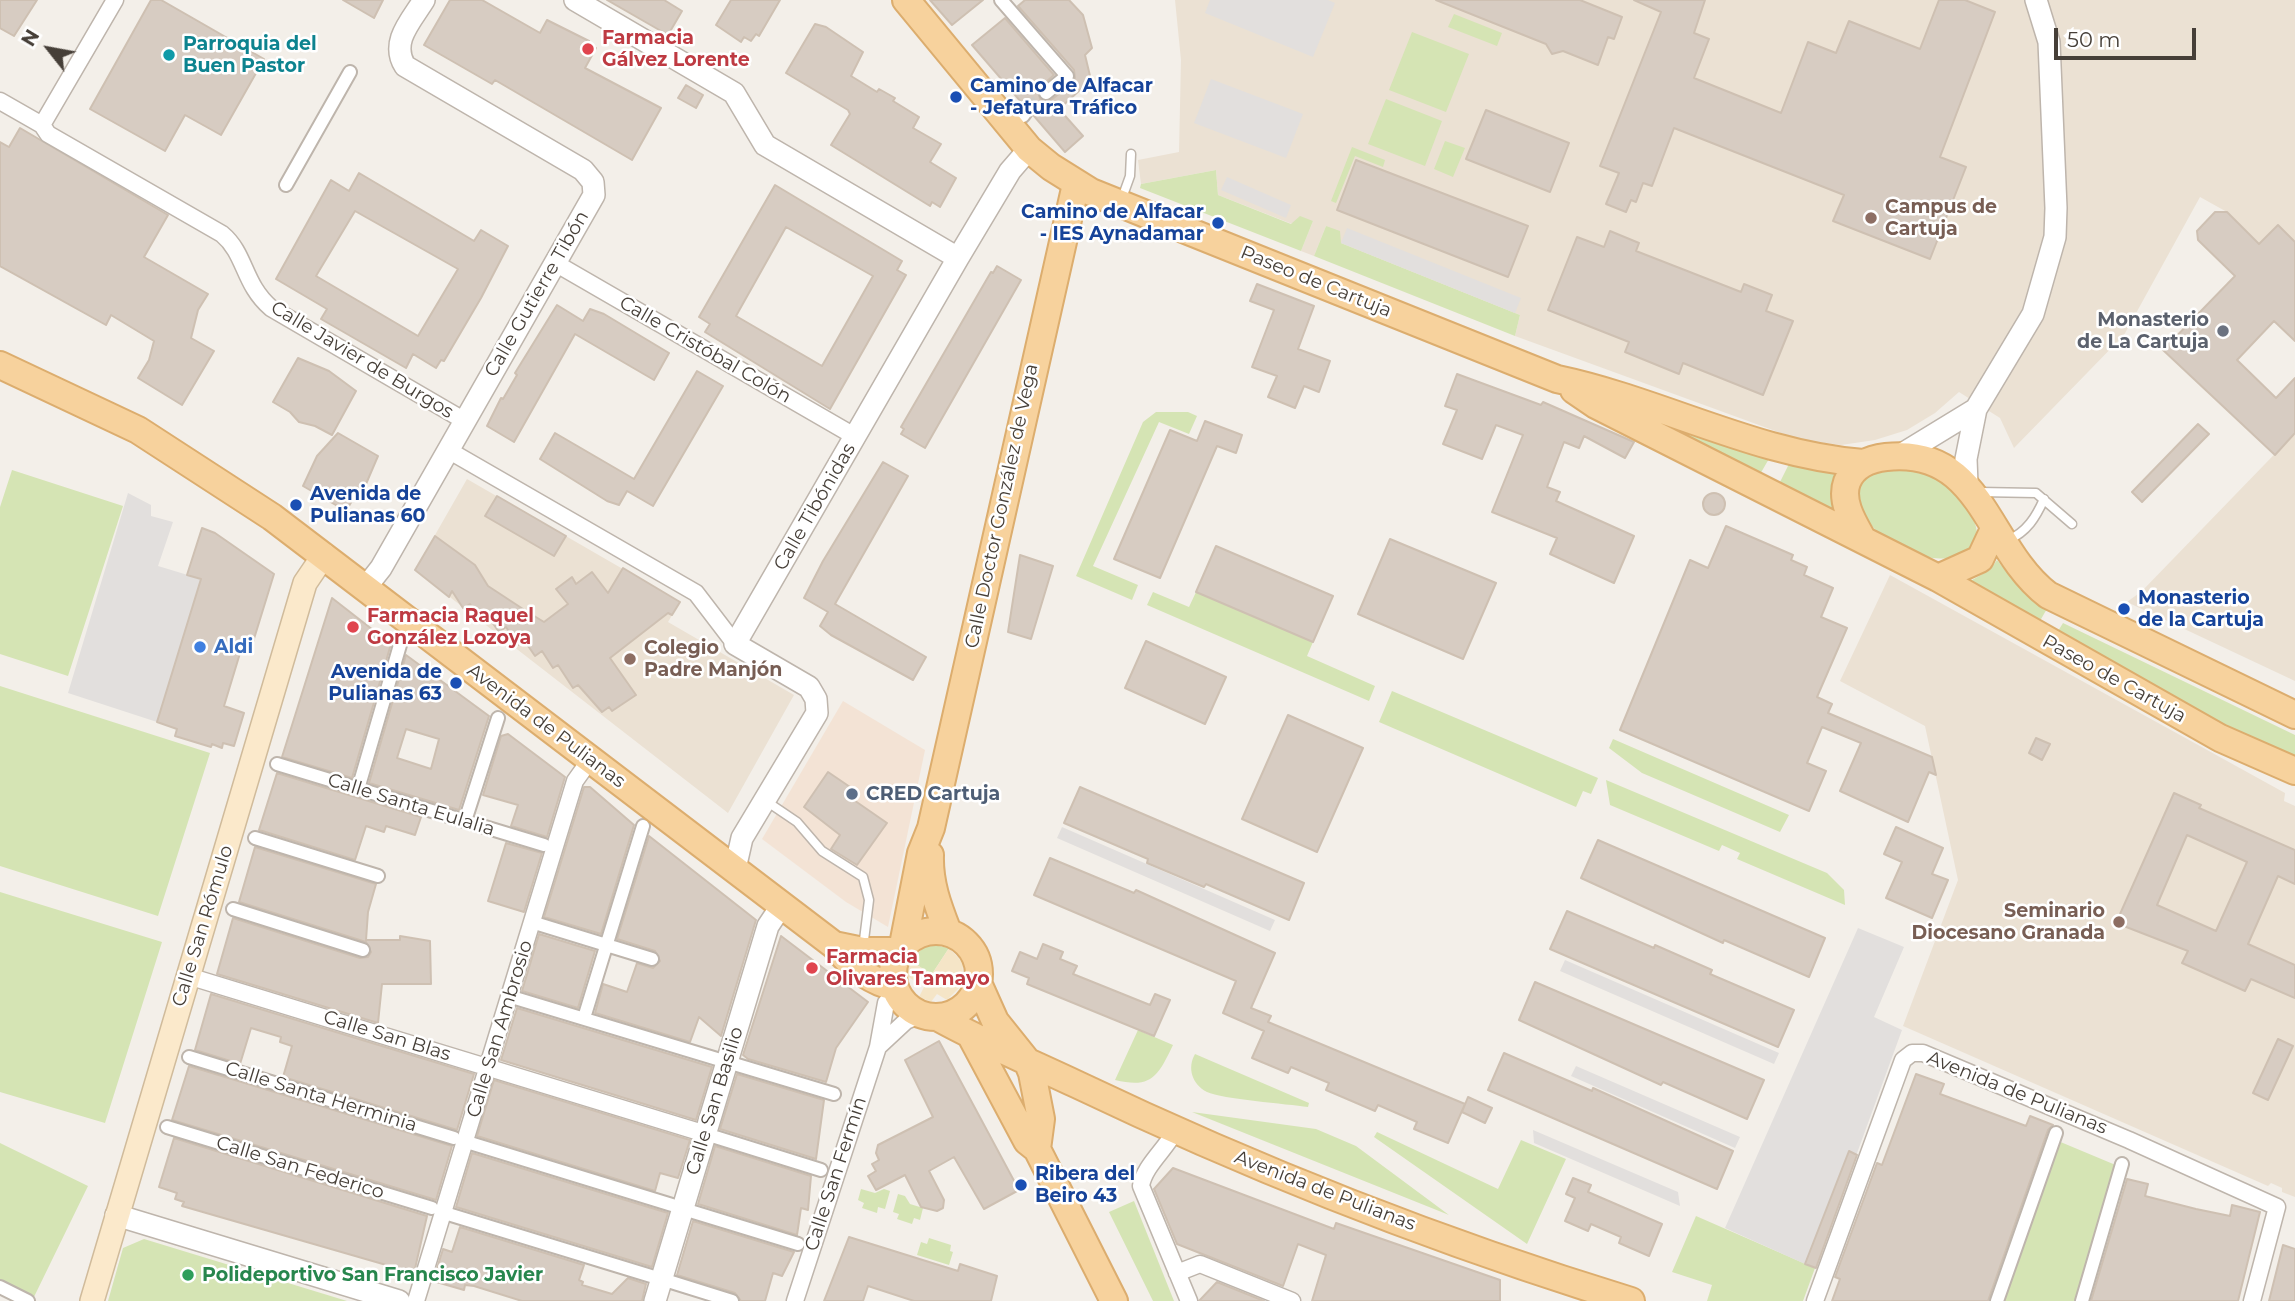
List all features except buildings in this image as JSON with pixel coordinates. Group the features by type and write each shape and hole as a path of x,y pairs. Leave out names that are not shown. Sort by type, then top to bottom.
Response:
{"main road":[{"name":"Paseo de Cartuja","path":"906,0 1029,149 1076,184 1119,204 1558,379 1606,390 1791,452 1824,460 1863,463 1899,456 1942,467 1970,488 1995,539 2032,582 2048,595 2295,715"},
{"name":"Calle Doctor González de Vega","path":"901,948 921,853 931,828 1076,184"},
{"name":"Avenida de Pulianas","path":"0,365 138,430 272,517 834,945 846,959 878,983 896,989"},
{"name":"Paseo de Cartuja","path":"1558,379 1596,405 1938,578 2220,738 2295,771"},
{"path":"1862,538 1849,512 1845,491 1853,471 1863,463"},
{"path":"1938,578 1980,559 1995,539"},
{"name":"Calle San Rómulo","path":"92,1301 305,583 324,555"},
{"name":"Calle Doctor González de Vega","path":"931,828 930,872 936,901 948,932"},
{"path":"932,930 948,932 960,937 976,956 978,983 968,1003 956,1012 929,1016 910,1008 896,989 893,973 901,948 918,935 932,930"},
{"name":"Avenida de Pulianas","path":"834,945 863,951 901,948"},
{"name":"Avenida de Pulianas","path":"978,983 995,1021 1027,1061"},
{"name":"Avenida de Pulianas","path":"929,1016 1175,1131 1430,1232 1627,1300"},
{"path":"971,1036 1027,1141 1037,1149 1114,1301"},
{"path":"1027,1061 1041,1119 1037,1149"},
{"path":"1041,1119 1056,1099 1078,1085"}],"street":[{"path":"42,125 115,0"},
{"name":"Calle Gutierre Tibón","path":"366,587 381,568 594,195 593,182 578,167 405,66 398,56 398,44 424,0"},
{"path":"575,0 734,93 765,145 958,258"},
{"path":"1001,0 1066,76 1046,93"},
{"path":"1970,488 1966,459 1976,409 2033,314 2055,237 2050,54 2039,3"},
{"path":"286,185 350,72"},
{"name":"Calle Javier de Burgos","path":"0,101 42,125 48,134 222,234 232,243 256,295 271,308 465,421"},
{"name":"Calle Tibónidas","path":"735,644 958,258 1010,171 1029,149"},
{"name":"Calle Cristóbal Colón","path":"555,263 856,437"},
{"path":"1899,456 1976,409"},
{"name":"Calle Javier de Burgos","path":"448,450 696,593 735,644"},
{"path":"735,644 808,687 816,699 817,713 742,838 735,869"},
{"path":"358,789 400,645"},
{"path":"465,821 498,718"},
{"name":"Calle San Ambrosio","path":"416,1301 575,781 590,761"},
{"name":"Calle Santa Eulalia","path":"277,764 544,845"},
{"path":"584,1018 643,826"},
{"path":"255,838 379,876"},
{"path":"711,851 742,838"},
{"name":"Calle San Basilio","path":"655,1301 709,1135 768,926 782,905"},
{"path":"233,909 363,950"},
{"path":"538,924 652,959"},
{"name":"Calle San Blas","path":"188,976 821,1170"},
{"name":"Calle San Fermín","path":"795,1301 878,1047 886,1003 896,989"},
{"path":"515,998 717,1059"},
{"name":"Calle San Fermín","path":"878,1047 906,1021 929,1016"},
{"name":"Avenida de Pulianas","path":"1815,1301 1903,1060 1912,1053 1923,1053 2129,1140 2277,1207 2252,1301"},
{"name":"Calle Santa Herminia","path":"189,1057 454,1138"},
{"path":"734,1064 834,1094"},
{"name":"Calle San Federico","path":"167,1127 432,1208"},
{"path":"1175,1131 1168,1146 1142,1177 1141,1186 1188,1301"},
{"name":"Avenida de Pulianas","path":"1997,1301 2056,1133"},
{"path":"470,1143 672,1205"},
{"path":"2082,1301 2122,1164"},
{"path":"690,1211 798,1244"},
{"path":"116,1214 399,1301"},
{"path":"448,1214 651,1276"},
{"path":"1177,1273 1200,1265 1292,1301"},
{"path":"668,1281 732,1301"},
{"path":"0,1287 28,1301"}],"lane":[{"path":"1119,204 1130,176 1131,154"},
{"path":"1970,488 2017,495 2036,493 2072,524"},
{"path":"1995,539 2025,529 2036,517 2044,499"},
{"path":"765,800 797,821 822,852 863,877 869,900 863,951"}],"shaded area":[{"name":"Campus de Cartuja","path":"1175,0 2295,0 2295,242 2278,225 2259,244 2227,212 2200,197 2124,335 2014,448 2000,418 1959,392 1935,413 1907,430 1875,440 1841,445 1800,440 1515,336 1520,315 1341,243 1326,226 1314,256 1301,251 1313,221 1292,224 1218,195 1216,170 1141,184 1138,160 1179,152 1181,60"},
{"path":"1210,0 1328,0 1335,3 1313,57 1205,13"},
{"path":"1211,79 1303,114 1286,158 1194,123"},
{"path":"1227,177 1291,205 1286,218 1221,190"},
{"path":"1347,228 1521,298 1515,313 1341,243"},
{"path":"2295,433 2295,681 2127,602 2142,591"},
{"name":"Colegio Padre Manjón","path":"467,479 680,602 668,622 794,695 728,813 415,570"},
{"path":"128,493 151,505 151,516 173,522 158,566 201,579 157,722 68,693"},
{"name":"Seminario Diocesano Granada","path":"1890,575 2285,793 2284,801 2295,806 2295,1197 2282,1192 2282,1188 2271,1183 2268,1186 1903,1026 1958,880 1925,726 1840,681"},
{"name":"CRED Cartuja","path":"843,701 925,750 888,927 846,902 762,839"},
{"path":"1062,827 1275,920 1270,931 1057,838"},
{"path":"1858,928 1904,947 1874,1017 1902,1030 1819,1257 1809,1253 1805,1264 1725,1228"},
{"path":"1565,960 1779,1053 1774,1064 1560,971"},
{"path":"1576,1066 1740,1137 1735,1148 1571,1076"},
{"path":"1533,1130 1678,1192 1680,1206 1534,1143"}],"green space":[{"path":"1454,14 1502,33 1497,46 1448,27"},
{"path":"1412,32 1469,54 1446,112 1389,90"},
{"path":"1386,99 1442,121 1425,166 1368,144"},
{"path":"1445,141 1465,148 1453,177 1434,169"},
{"path":"1352,147 1385,160 1383,167 1355,156 1336,203 1331,201"},
{"path":"1216,170 1218,195 1291,224 1300,216 1313,221 1301,251 1140,188 1141,184"},
{"path":"1326,226 1340,231 1341,243 1520,315 1515,336 1314,256"},
{"path":"1156,412 1188,412 1197,416 1189,434 1159,422 1093,566 1138,585 1132,600 1076,576 1143,422"},
{"path":"1681,425 1770,457 1759,476 1677,434"},
{"path":"1789,464 1835,472 1832,512 1778,486"},
{"path":"1903,469 1939,481 1960,498 1977,531 1972,548 1957,557 1934,558 1909,551 1884,538 1866,517 1857,490 1870,475"},
{"path":"12,470 123,506 68,676 0,654 0,507"},
{"path":"1997,560 2017,585 2048,607 2037,626 1963,585 1990,570"},
{"path":"1153,592 1189,607 1196,592 1313,642 1307,656 1375,686 1369,701 1147,605"},
{"path":"2063,623 2295,735 2295,760 2236,735 2055,636"},
{"path":"0,686 210,753 158,916 0,866"},
{"path":"1392,691 1598,778 1591,794 1583,791 1576,807 1379,722"},
{"path":"1613,739 1789,815 1780,832 1642,773 1609,748"},
{"path":"1606,780 1827,873 1844,890 1845,905 1737,859 1740,853 1722,845 1719,851 1610,805"},
{"path":"0,892 162,942 105,1123 0,1092"},
{"path":"933,945 949,948 932,974 910,961 923,948"},
{"path":"1138,1030 1173,1045 1163,1065 1152,1078 1138,1083 1115,1080"},
{"path":"1195,1054 1309,1103 1308,1107 1207,1092 1198,1085 1192,1075 1191,1065"},
{"path":"1192,1112 1316,1129 1356,1146 1449,1215"},
{"path":"1377,1132 1498,1189 1521,1140 1566,1159 1527,1244 1374,1137"},
{"path":"2051,1138 2118,1166 2078,1301 1993,1301"},
{"path":"0,1143 88,1186 32,1301 0,1291"},
{"path":"861,1189 875,1193 884,1189 890,1191 885,1209 878,1207 877,1213 862,1208 864,1203 858,1200"},
{"path":"898,1194 905,1196 910,1204 923,1208 920,1220 914,1218 912,1224 897,1219 899,1214 893,1212"},
{"path":"1134,1201 1174,1301 1153,1301 1109,1212"},
{"path":"1696,1216 1815,1268 1803,1301 1707,1301 1712,1285 1672,1272"},
{"path":"929,1238 951,1245 950,1251 953,1252 949,1265 917,1255 921,1242 927,1244"},
{"name":"Polideportivo San Francisco Javier","path":"144,1239 347,1301 108,1301 123,1248"}],"sand":[{"path":"949,948 963,963 962,985 947,1000 937,994 931,1002 919,997 924,987 907,976 910,961 932,974"}],"tunnel":[{"path":"1028,109 1046,93"}],"place":[{"name":"Farmacia Gálvez Lorente","path":"588,49"},
{"name":"Parroquia del Buen Pastor","path":"169,55"},
{"name":"Camino de Alfacar - Jefatura Tráfico","path":"956,97"},
{"name":"Campus de Cartuja","path":"1871,218"},
{"name":"Camino de Alfacar - IES Aynadamar","path":"1218,223"},
{"name":"Monasterio de La Cartuja","path":"2223,331"},
{"name":"Avenida de Pulianas 60","path":"296,505"},
{"name":"Monasterio de la Cartuja","path":"2124,609"},
{"name":"Farmacia Raquel González Lozoya","path":"353,627"},
{"name":"Aldi","path":"200,647"},
{"name":"Colegio Padre Manjón","path":"630,659"},
{"name":"Avenida de Pulianas 63","path":"456,683"},
{"name":"CRED Cartuja","path":"852,794"},
{"name":"Seminario Diocesano Granada","path":"2119,922"},
{"name":"Farmacia Olivares Tamayo","path":"812,968"},
{"name":"Ribera del Beiro 43","path":"1021,1185"},
{"name":"Polideportivo San Francisco Javier","path":"188,1275"}]}
